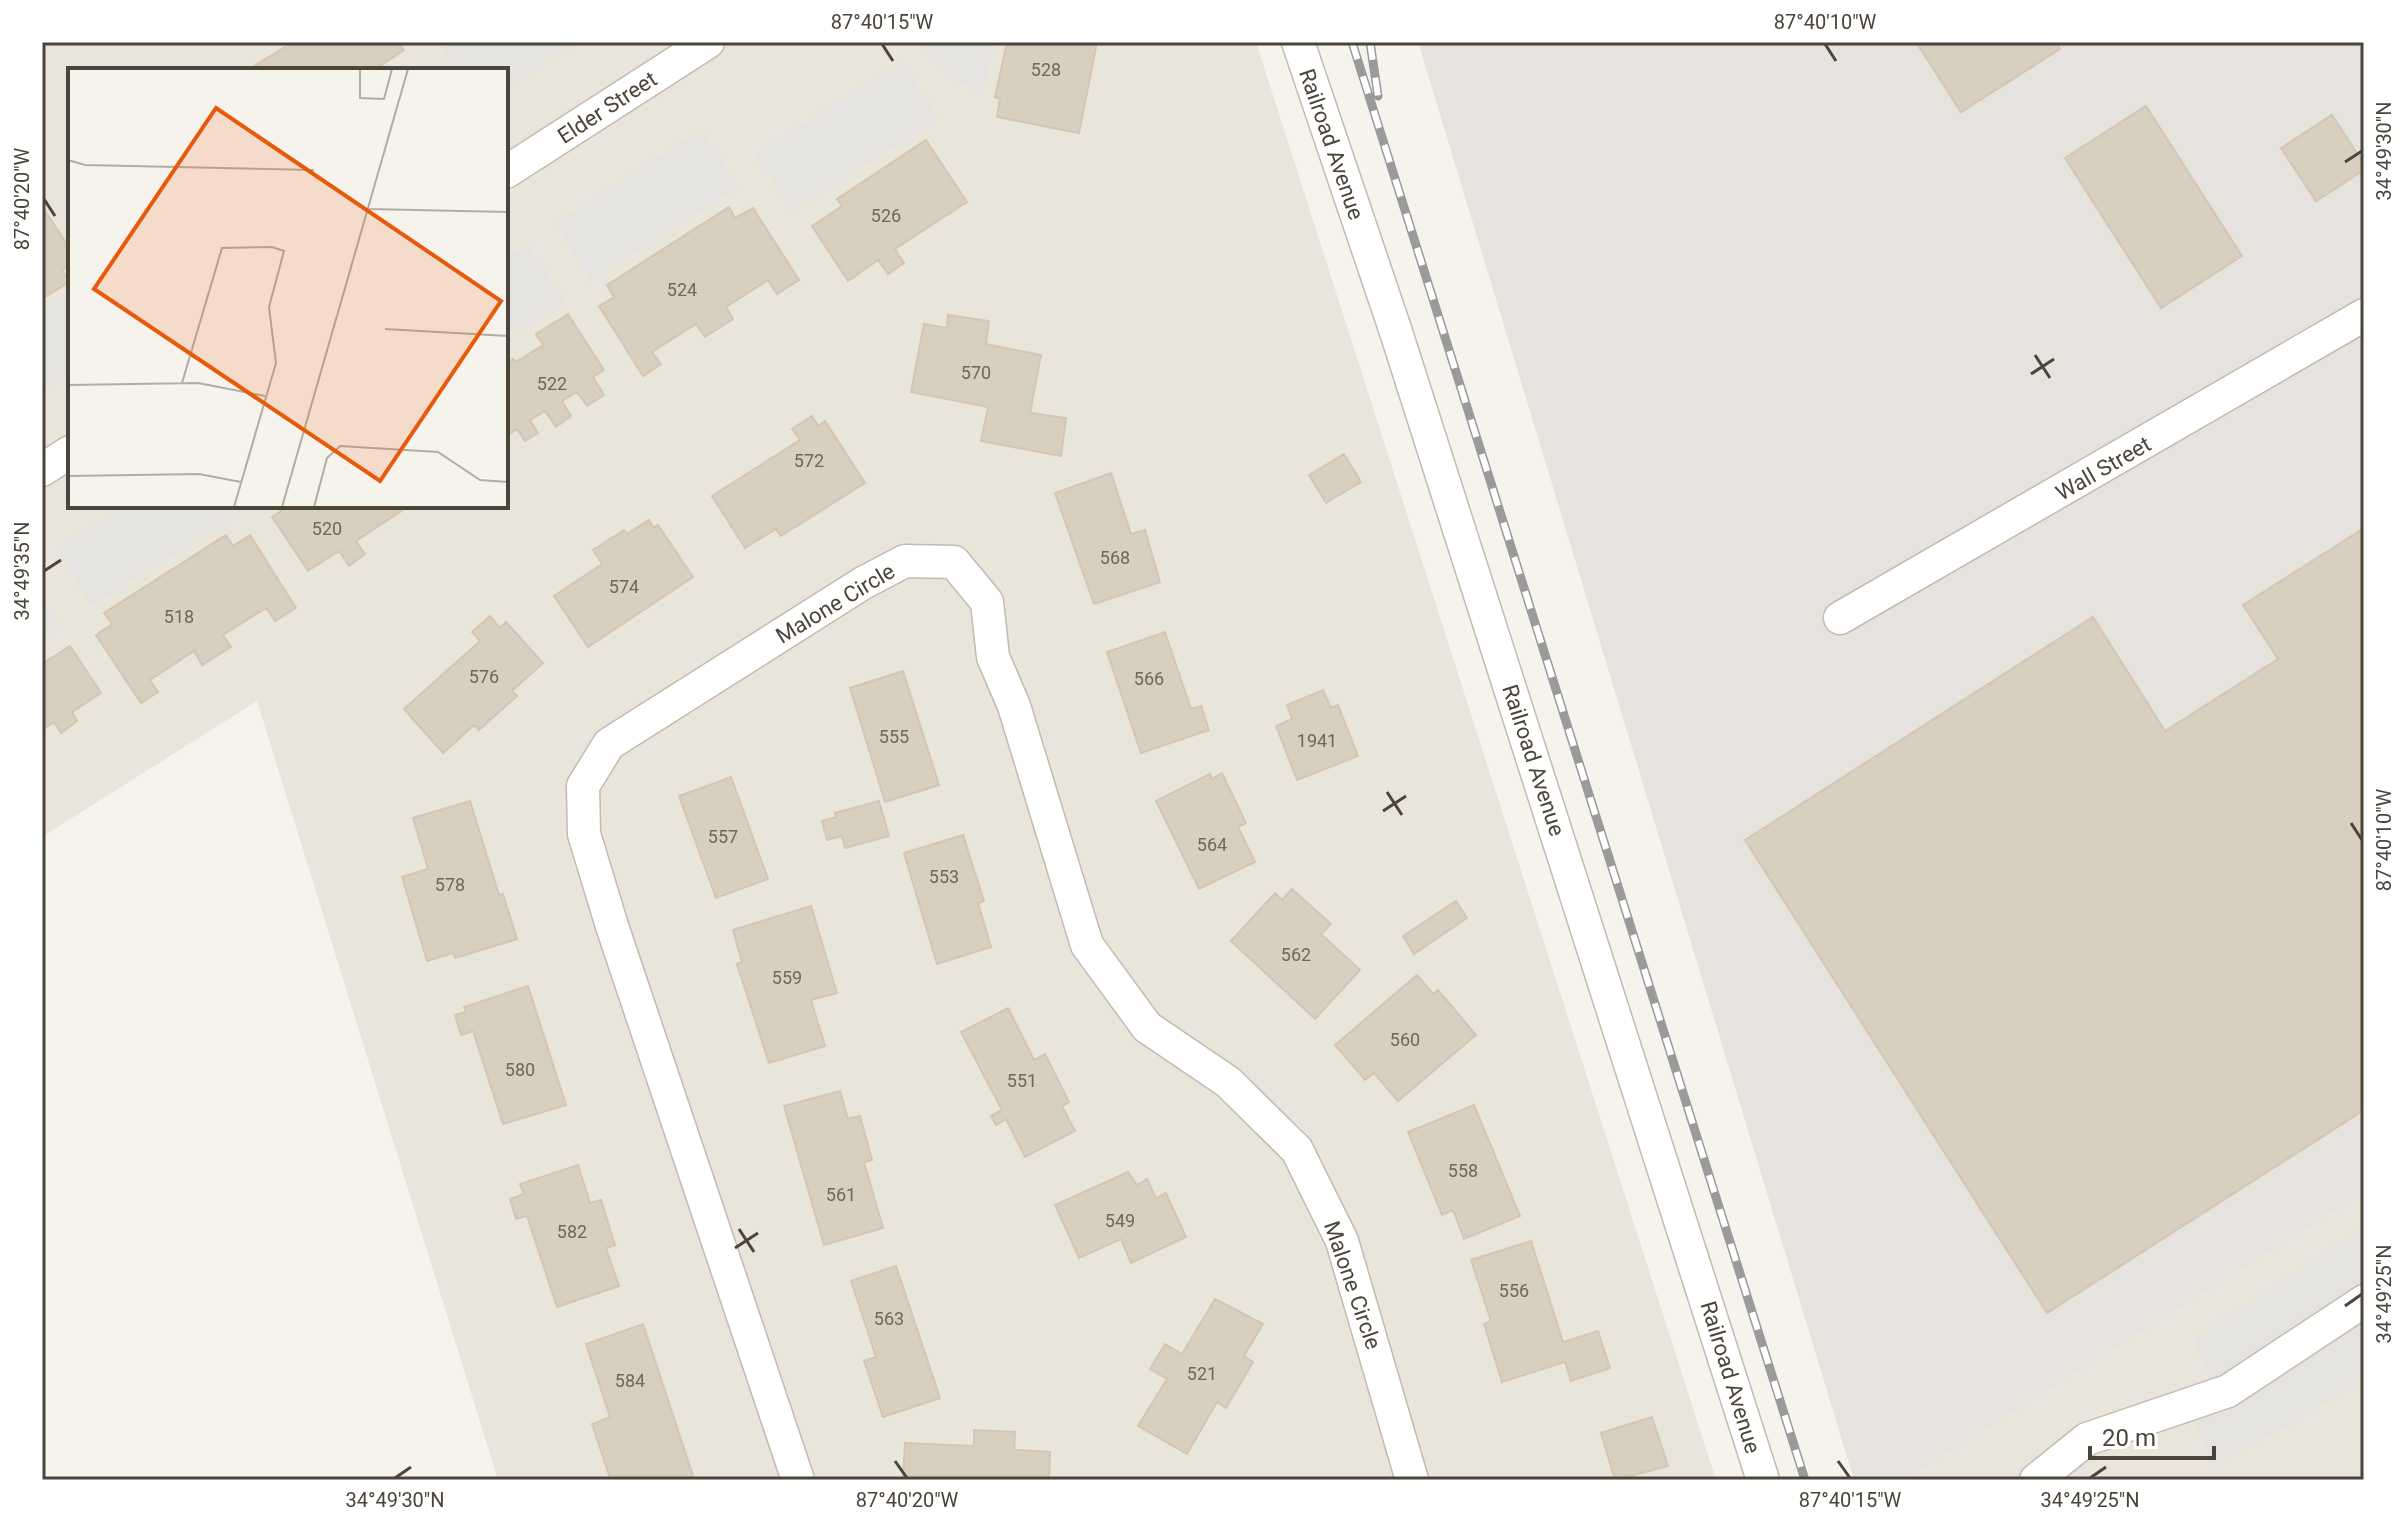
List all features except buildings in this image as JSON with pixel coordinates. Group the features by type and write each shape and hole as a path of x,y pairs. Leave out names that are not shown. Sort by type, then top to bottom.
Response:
{"street":[{"name":"Elder Street","path":"508,171 708,42"},
{"name":"Railroad Avenue","path":"1298,42 1396,332 1763,1480"},
{"name":"Wall Street","path":"1840,618 2364,315"},
{"path":"42,470 68,453"},
{"name":"Malone Circle","path":"798,1480 612,926 584,834 583,786 609,744 905,561 954,562 987,602 993,657 1014,706 1087,945 1147,1027 1228,1082 1297,1150 1342,1241 1409,1479"},
{"path":"2036,1480 2087,1439 2228,1391 2364,1301"}],"shaded area":[{"path":"452,42 578,42 508,87 508,68 454,68 441,49"},
{"path":"920,42 994,42 982,96 947,73"},
{"path":"1256,42 1716,1480 498,1480 257,701 42,837 42,43"},
{"path":"1418,42 2364,42 2364,1194 1905,1480 1854,1480"},
{"path":"902,61 939,118 792,212 755,155"},
{"path":"702,129 738,187 591,281 555,223"},
{"path":"528,244 565,302 508,339 508,258"},
{"path":"68,293 68,372 42,389 42,310"},
{"path":"123,508 229,508 235,517 91,606 57,549"},
{"path":"42,599 59,627 42,637"},
{"path":"2364,1194 2364,1480 1905,1480"},
{"path":"2364,1227 2364,1378 2317,1409 2214,1466 2196,1430 2208,1378 2194,1339"}],"railway":[{"path":"1352,42 1805,1480"},
{"path":"1370,42 1378,96"}]}
